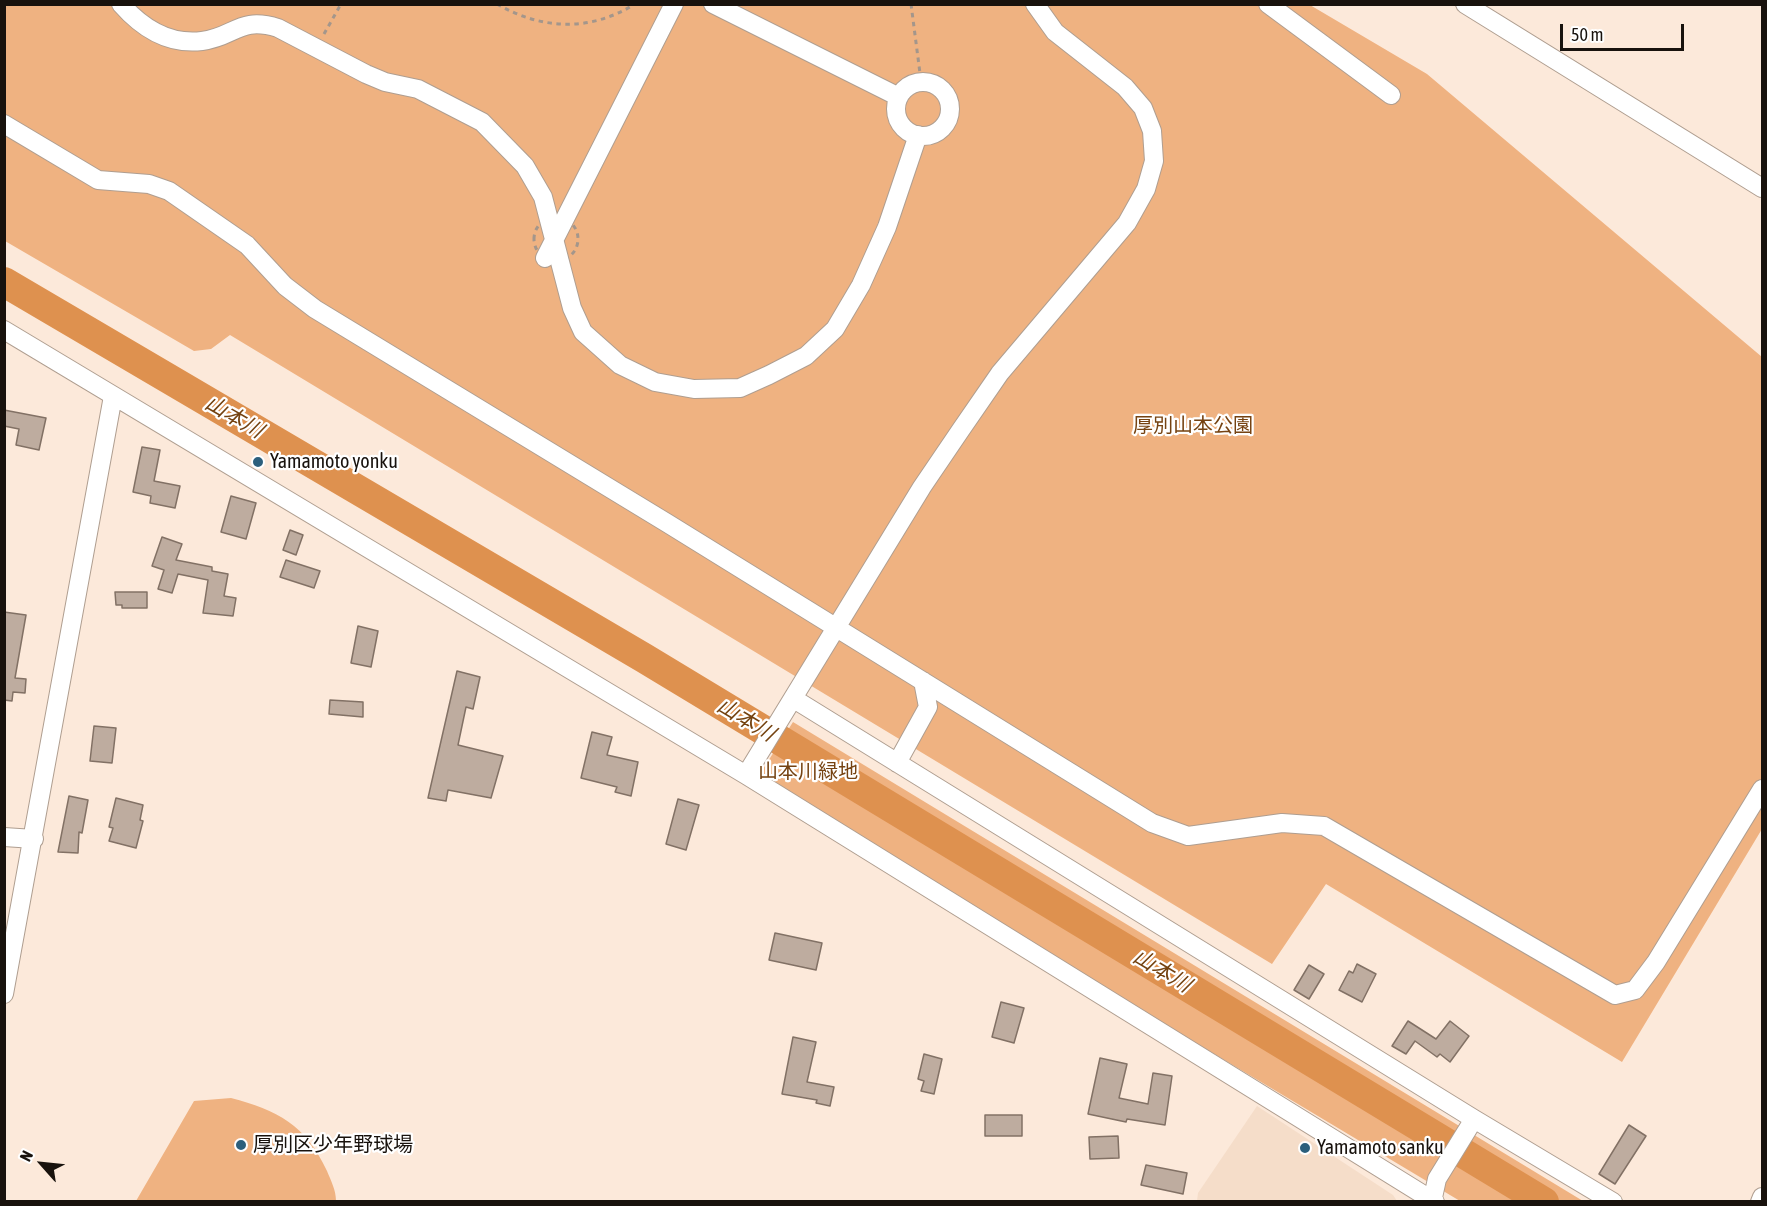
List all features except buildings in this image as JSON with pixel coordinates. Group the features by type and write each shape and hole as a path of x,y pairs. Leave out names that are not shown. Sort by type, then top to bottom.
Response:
{"street":[{"path":"121,4 135,20 154,34 177,40 202,41 245,24 262,24 278,28 385,82 418,89 444,100 482,122 525,166 543,197 572,308 584,332 620,365 655,382 694,389 740,388 806,356 835,329 862,283 887,227 918,135"},
{"path":"545,258 674,4"},
{"path":"713,4 898,97"},
{"path":"746,775 922,487 993,383 1127,223 1146,189 1154,161 1152,131 1143,108 1125,87 1055,32 1035,4"},
{"path":"1268,4 1391,95"},
{"path":"1465,4 1762,188"},
{"path":"921,81 935,84 942,89 950,104 948,120 939,131 918,135 904,128 899,122 896,105 898,97 908,86 921,81"},
{"path":"4,124 98,180 149,183 169,191 247,245 285,286 315,309 1152,823 1188,836 1282,823 1324,826 1615,995 1635,990 1656,962 1762,789"},
{"path":"4,330 746,775 1433,1201 1437,1179 1470,1123"},
{"path":"4,994 113,396"},
{"path":"897,763 928,706 924,681"},
{"path":"790,705 897,763 1470,1123 1613,1202"},
{"path":"4,837 34,839"},
{"path":"1760,1202 1762,1197"}],"path":[{"path":"317,49 341,4"},
{"path":"497,4 534,21 580,25 608,19 634,4"},
{"path":"508,11 511,4"},
{"path":"911,4 921,81"}],"shaded area":[{"path":"1257,1106 1393,1195 1397,1201 1197,1201 1198,1193"}],"green space":[{"name":"厚別山本公園","path":"5,5 1310,5 1427,74 1762,357 1762,829 1622,1062 1326,884 1272,964 230,335 211,349 194,351 5,241"},
{"name":"山本川緑地","path":"793,722 1583,1201 1460,1201 756,780"},
{"name":"厚別区少年野球場","path":"231,1098 276,1114 300,1131 319,1155 334,1189 336,1201 136,1201 194,1101"}],"waterway":[{"name":"山本川","path":"4,282 644,658 1544,1202"}],"place":[{"name":"Yamamoto yonku","path":"258,462"},
{"name":"厚別区少年野球場","path":"241,1145"},
{"name":"Yamamoto sanku","path":"1305,1148"}]}
